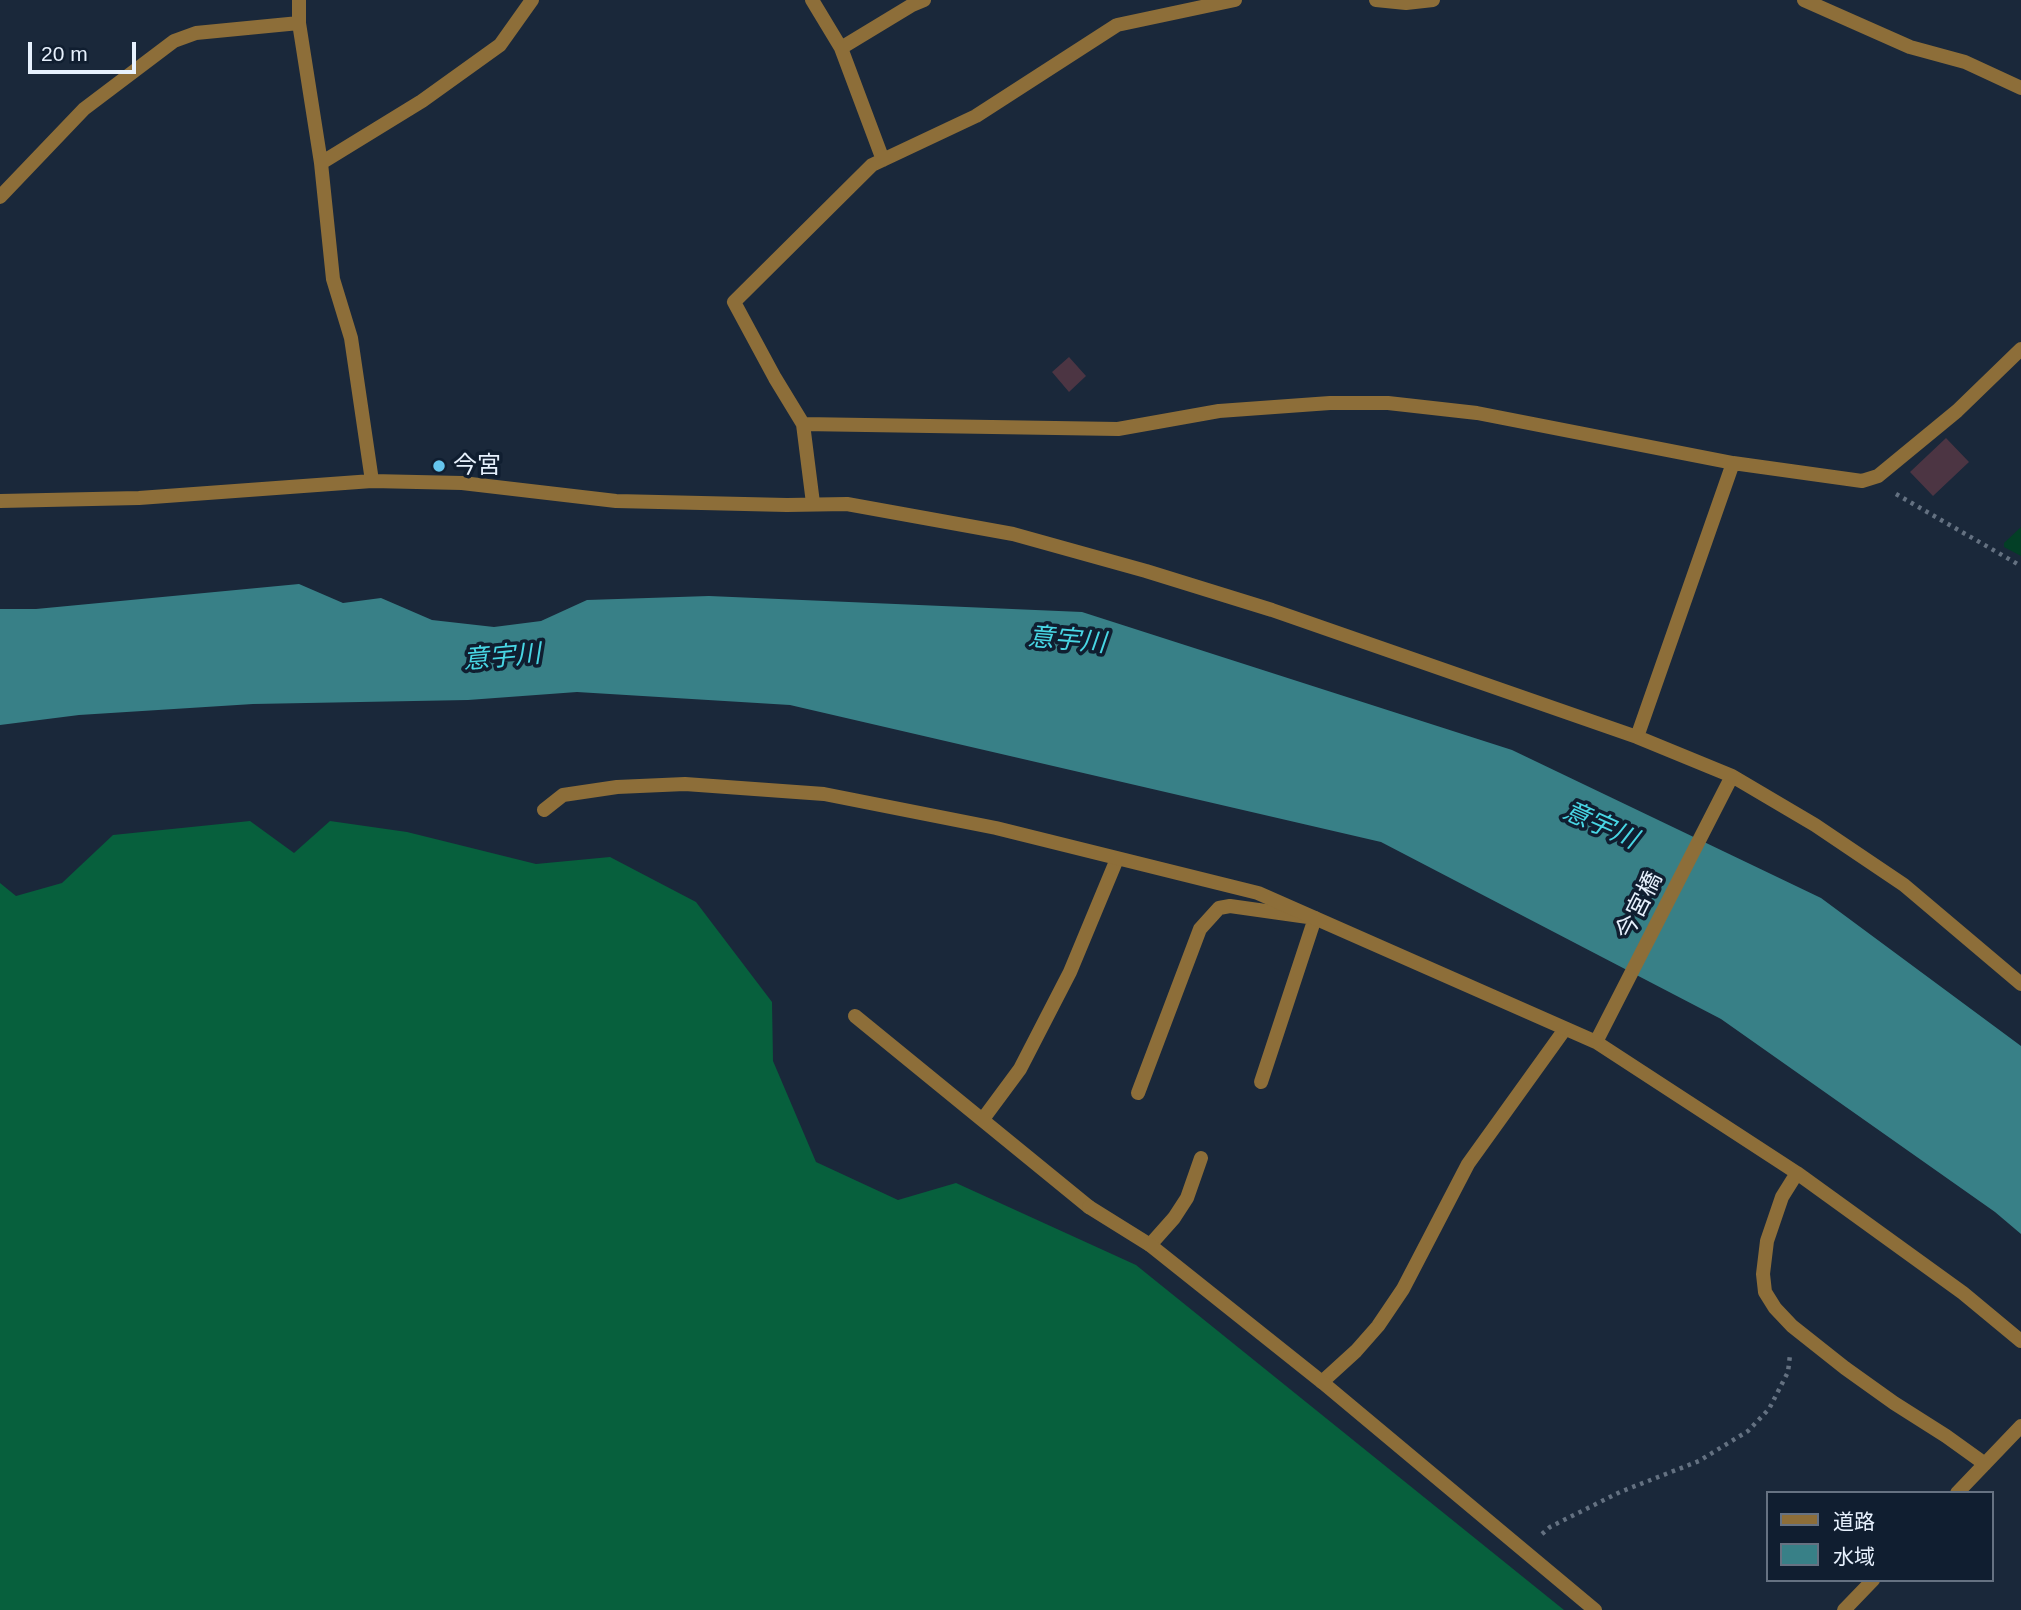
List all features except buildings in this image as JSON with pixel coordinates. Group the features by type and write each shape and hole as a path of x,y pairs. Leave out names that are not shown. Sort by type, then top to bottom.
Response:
{"street":[{"path":"299,0 299,23 321,163 333,279 351,338 372,481"},
{"path":"321,163 422,101 500,44 532,0"},
{"path":"813,0 841,48 883,160"},
{"path":"841,48 924,0"},
{"path":"813,503 803,424 734,302 872,165 976,116 1117,25 1235,0"},
{"path":"1376,0 1406,3 1433,0"},
{"path":"1804,0 1910,47 1965,62 2021,88"},
{"path":"0,197 84,109 174,41 196,33 299,23"},
{"path":"803,424 1118,429 1219,411 1329,403 1388,403 1477,413 1733,463 1863,481 1878,476 1957,411 2021,349"},
{"path":"1637,737 1733,463"},
{"path":"0,501 139,498 372,481 462,483 616,501 859,505 1013,534 1272,610 1637,737 1732,776 1815,825 1904,885 2021,984"},
{"name":"今宮橋","path":"1596,1042 1732,776"},
{"path":"544,810 563,794 617,787 685,784 824,794 996,828 1258,892 1596,1042 1797,1173 1963,1293 2021,1341"},
{"path":"983,1119 1020,1069 1063,984 1117,859"},
{"path":"1138,1093 1200,929 1210,916 1219,908 1230,906 1315,918"},
{"path":"1261,1082 1315,918"},
{"path":"855,1016 1089,1207 1150,1245 1322,1382 1595,1610"},
{"path":"1322,1382 1356,1351 1378,1326 1403,1289 1468,1164 1565,1029"},
{"path":"1150,1245 1174,1219 1187,1198 1201,1158"},
{"path":"1797,1173 1782,1196 1768,1241 1763,1274 1765,1292 1775,1308 1845,1368 1985,1464"},
{"path":"1959,1491 2021,1426"},
{"path":"1844,1610 1871,1582"}],"path":[{"path":"1878,476 1892,491 2021,566"},
{"path":"1534,1542 1550,1527 1620,1492 1699,1461 1748,1431 1769,1409 1788,1372 1793,1326"}],"shaded area":[{"path":"2021,527 2021,556 2004,547 2004,543"},
{"path":"250,821 294,853 330,821 407,832 536,864 610,857 696,902 772,1002 773,1061 816,1162 898,1200 956,1183 1136,1265 1564,1610 0,1610 0,883 16,896 62,883 113,835"}],"water":[{"name":"意宇川","path":"299,584 343,603 381,598 432,620 494,627 541,621 587,600 709,596 1082,612 1512,750 1821,898 2021,1046 2021,1234 1995,1212 1721,1019 1381,842 790,705 577,692 468,700 253,704 79,715 0,725 0,609 36,609"}],"place":[{"name":"今宮","path":"439,466"}]}
